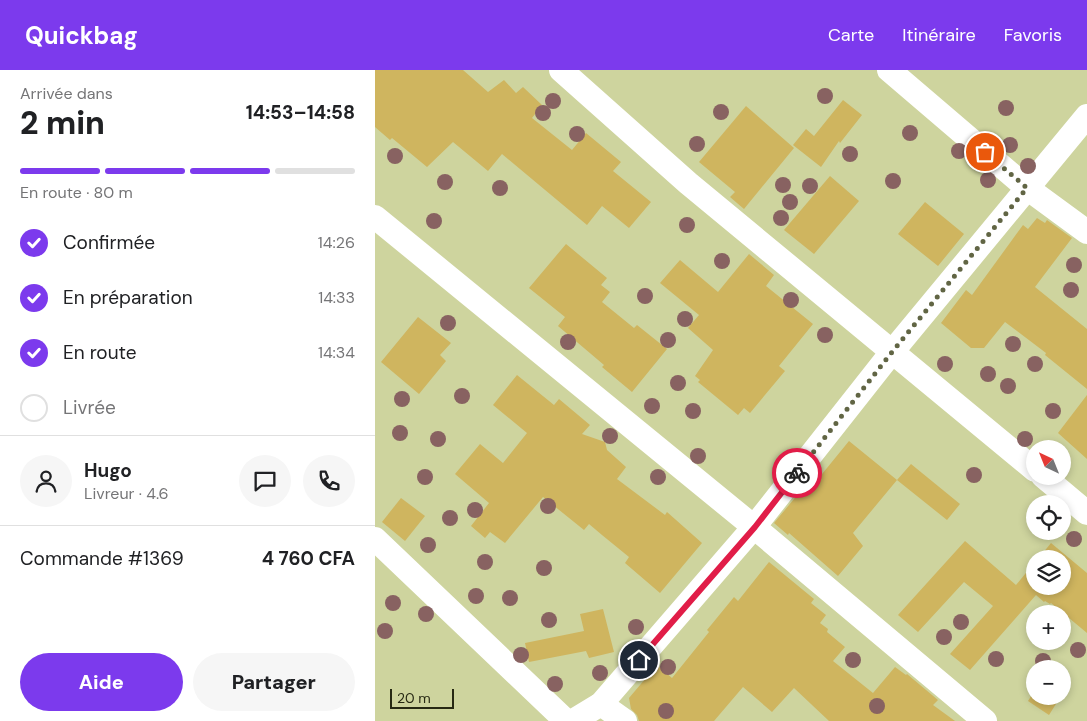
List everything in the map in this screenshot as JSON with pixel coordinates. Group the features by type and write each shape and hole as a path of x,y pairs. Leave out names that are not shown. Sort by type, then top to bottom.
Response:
{"street":[{"path":"561,70 688,183 1026,463"},
{"path":"889,70 1027,188 1087,232"},
{"path":"573,721 601,704 755,527 892,352 1087,116"},
{"path":"375,217 755,527 985,721"},
{"path":"1054,485 1087,513"},
{"path":"375,539 566,721"},
{"path":"601,704 625,721"}],"building":[{"path":"375,70 463,70 488,92 504,80 516,93 523,87 542,105 532,118 572,150 586,133 621,162 613,171 651,202 629,228 602,206 587,225 502,154 488,171 453,142 427,167 392,138 390,140 375,127"},
{"path":"843,100 862,115 840,143 839,141 821,167 793,145 806,129 814,136"},
{"path":"746,106 794,148 744,209 730,197 735,192 699,162"},
{"path":"830,176 859,201 814,254 784,230"},
{"path":"925,202 964,234 938,266 898,234"},
{"path":"1037,218 1045,223 1047,220 1072,238 1035,287 1087,329 1087,389 1045,355 1046,353 1005,322 984,348 971,348 941,323 966,290 972,295 1023,225 1028,229"},
{"path":"566,244 607,278 601,285 610,292 602,302 634,328 637,325 667,349 632,392 602,367 604,365 558,326 565,317 529,288"},
{"path":"749,254 774,275 766,286 813,324 779,366 785,371 750,413 744,408 738,415 698,382 700,380 695,376 713,350 688,328 699,315 660,283 680,260 718,292"},
{"path":"418,317 451,343 440,355 446,361 419,394 381,362"},
{"path":"517,375 554,405 559,399 590,425 582,434 605,442 607,450 626,467 617,479 665,515 667,512 702,543 660,593 625,563 629,557 589,524 584,530 543,497 505,543 490,532 485,538 471,526 489,503 455,474 480,444 503,463 527,433 493,405"},
{"path":"1087,395 1087,459 1071,445 1071,440 1066,440 1058,433"},
{"path":"849,441 897,480 853,533 863,546 838,576 789,533 788,535 774,523 814,475 818,479"},
{"path":"911,464 960,504 947,520 897,480"},
{"path":"401,498 425,516 405,541 382,522"},
{"path":"965,541 1016,585 1026,573 1026,595 1036,595 970,670 950,654 993,606 964,582 918,632 898,615"},
{"path":"1051,543 1059,550 1045,550"},
{"path":"1071,560 1087,573 1087,633 1071,620 1071,605 1053,605 1044,602 1036,595 1071,595"},
{"path":"769,562 814,599 811,603 826,615 820,623 828,629 827,632 845,647 833,661 873,693 895,667 907,674 938,700 933,705 955,721 829,721 794,688 772,712 743,687 714,721 639,721 637,715 631,709 629,698 657,665 672,678 734,597 738,601"},
{"path":"603,609 614,652 589,658 586,651 529,662 525,643 584,631 580,614"},
{"path":"1034,705 1055,705 1049,715"}],"way so far":[{"path":"797,473 892,352 1027,188 985,152"}],"route":[{"path":"639,660 755,527 797,473"}]}
